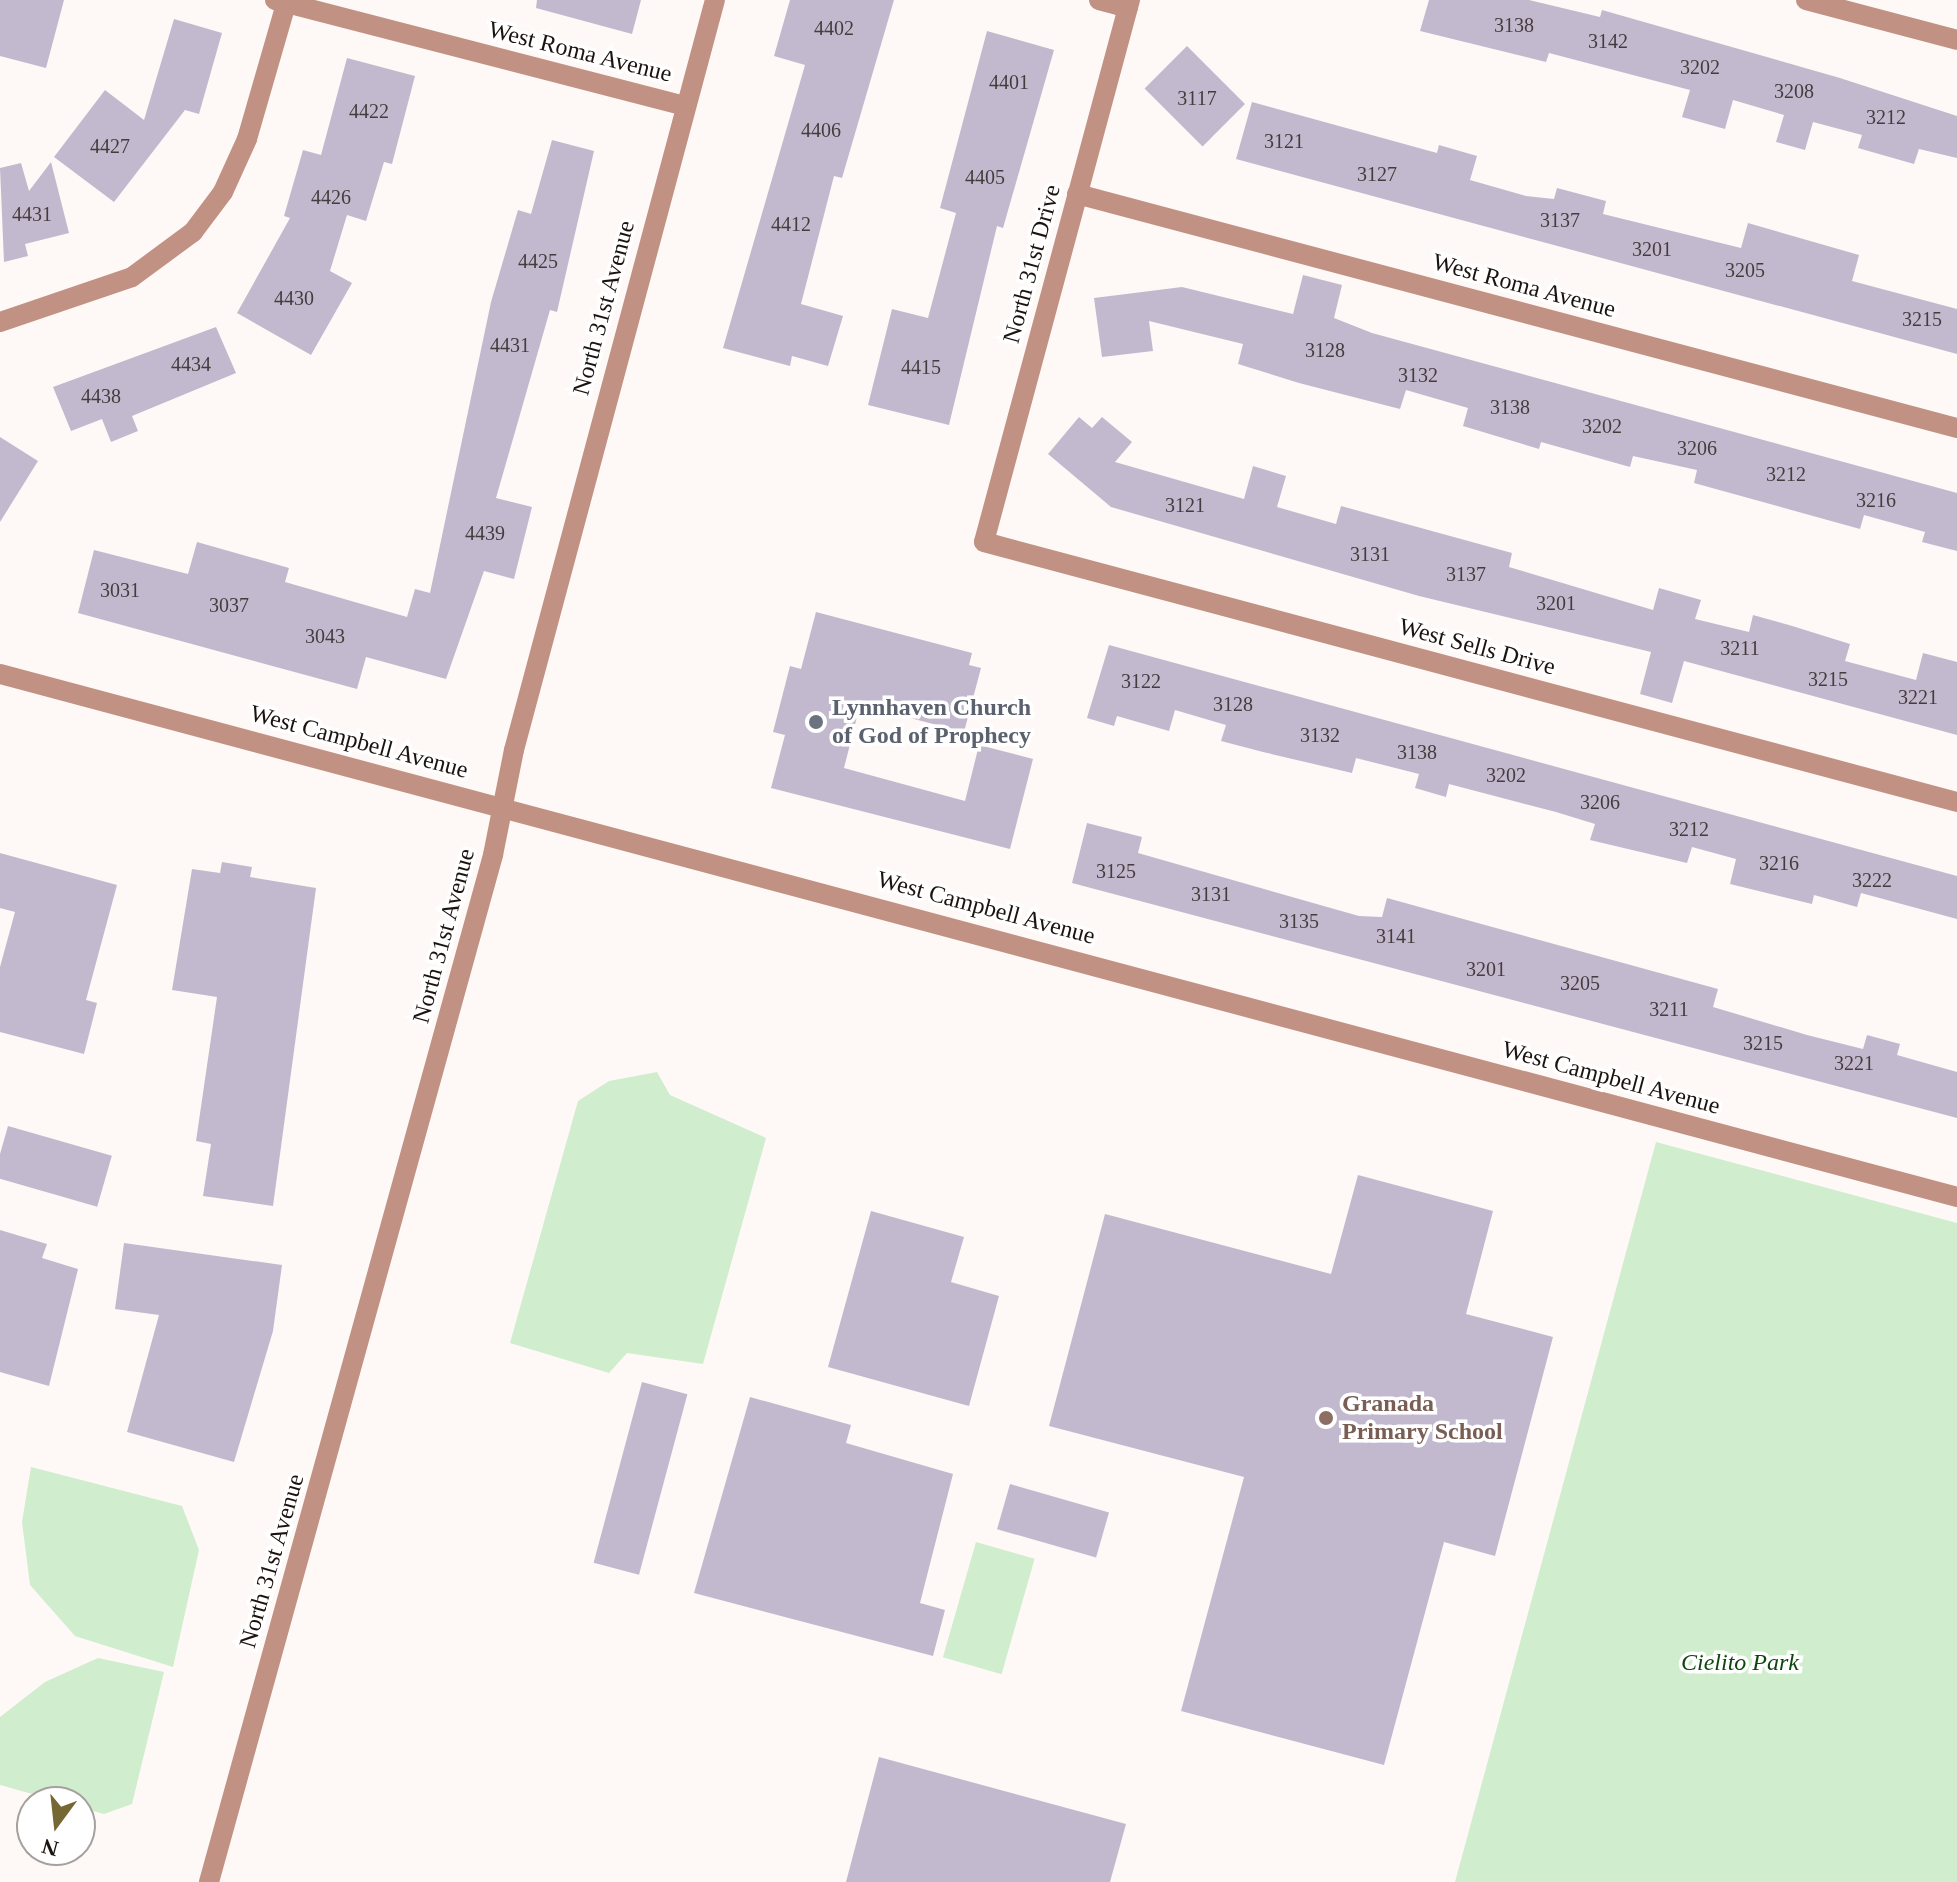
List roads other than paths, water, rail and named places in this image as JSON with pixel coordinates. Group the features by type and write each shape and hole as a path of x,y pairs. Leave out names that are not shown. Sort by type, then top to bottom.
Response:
{"street":[{"name":"North 31st Avenue","path":"209,1882 503,807 715,0"},
{"path":"1099,0 1129,4"},
{"path":"1806,0 1957,40"},
{"name":"West Roma Avenue","path":"283,1 685,106"},
{"path":"0,322 132,277 193,232 223,192 247,139 283,1"},
{"name":"North 31st Drive","path":"984,542 1129,4"},
{"name":"West Roma Avenue","path":"1077,194 1957,428"},
{"name":"West Sells Drive","path":"984,542 1957,802"},
{"name":"West Campbell Avenue","path":"0,674 1957,1197"}],"place":[{"name":"Lynnhaven Church of God of Prophecy","path":"816,722"},
{"name":"Granada Primary School","path":"1326,1418"}],"park label":[{"name":"Cielito Park","path":"1740,1663"}]}
